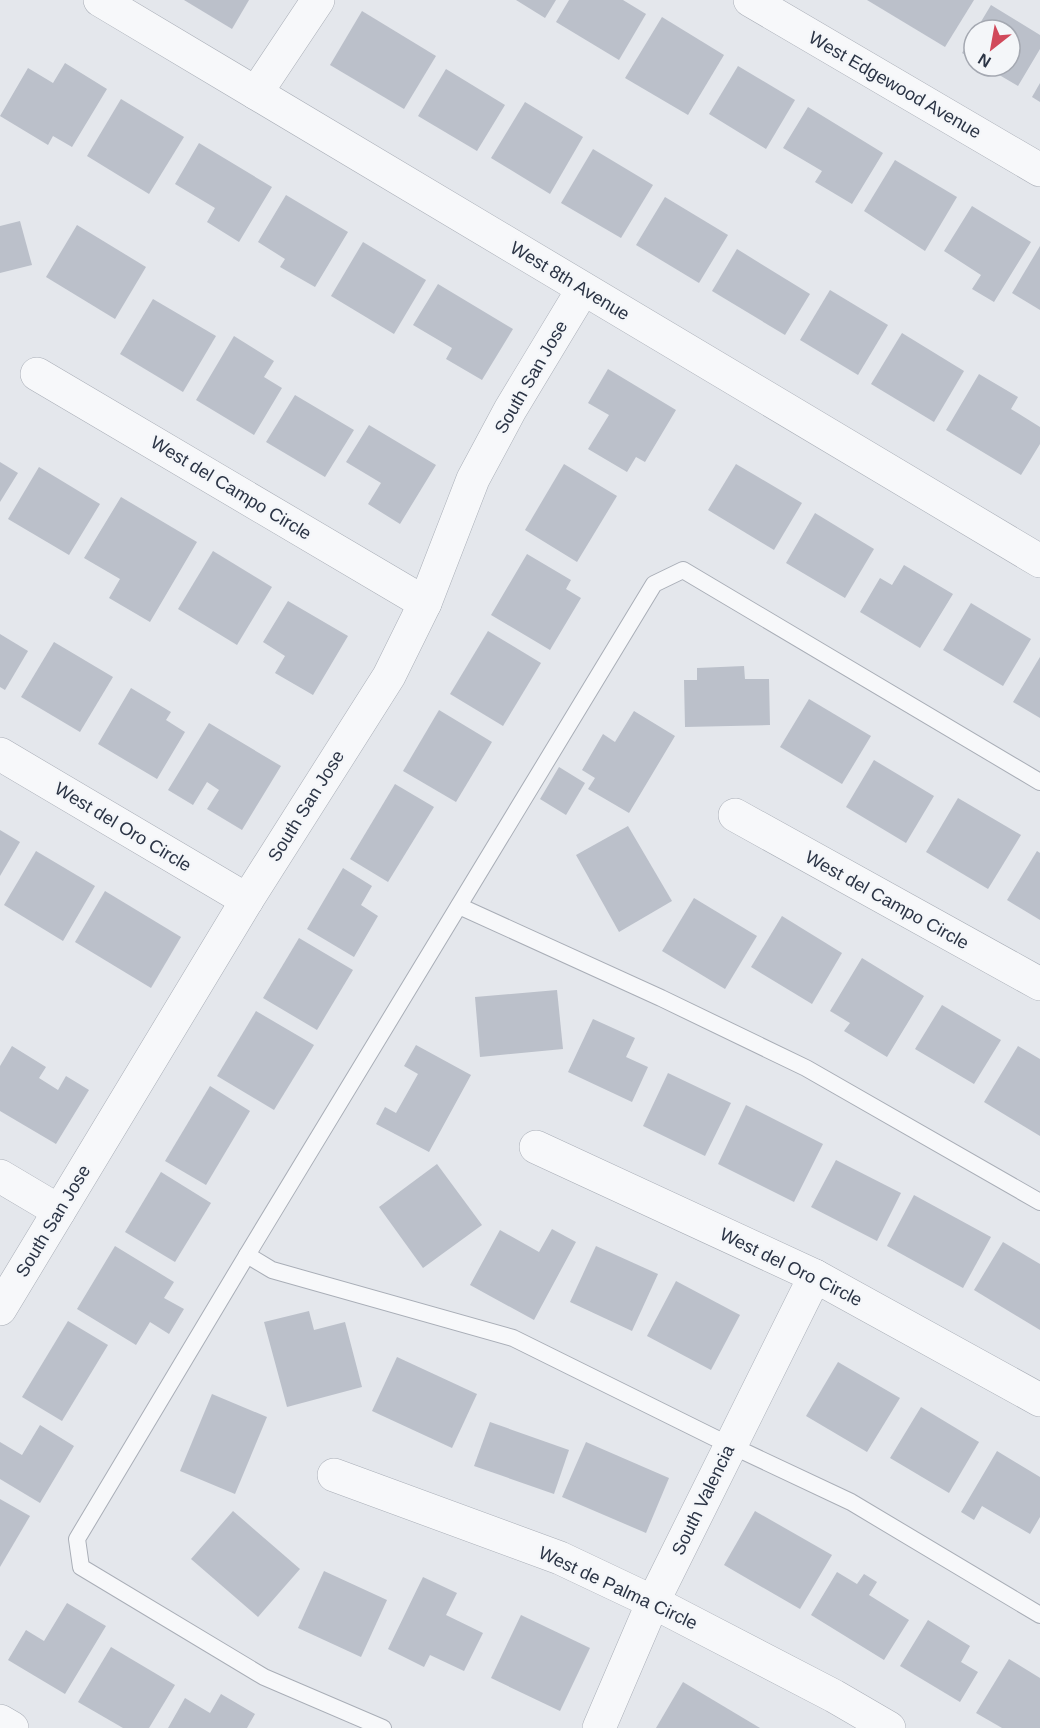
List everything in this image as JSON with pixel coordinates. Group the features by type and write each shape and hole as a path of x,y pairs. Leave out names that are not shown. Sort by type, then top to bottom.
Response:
{"street":[{"name":"West 8th Avenue","path":"100,0 1040,561"},
{"path":"256,93 318,0"},
{"name":"West Edgewood Avenue","path":"750,0 1040,170"},
{"name":"South San Jose","path":"0,1309 247,900 388,676 425,603 473,479 510,410 583,289"},
{"name":"West del Campo Circle","path":"38,374 425,603"},
{"name":"West del Oro Circle","path":"0,754 247,900"},
{"name":"West del Campo Circle","path":"735,815 1040,984"},
{"name":"West del Oro Circle","path":"536,1146 814,1276 1040,1400"},
{"path":"0,1176 59,1211"},
{"name":"South Valencia","path":"599,1728 653,1602 814,1276"},
{"name":"West de Palma Circle","path":"334,1475 560,1558 653,1602 834,1696 889,1728"},
{"path":"0,1721 12,1728"}],"lane":[{"path":"383,1728 264,1677 81,1567 77,1539 654,584 683,570 1040,782"},
{"path":"459,906 661,998 806,1068 1040,1202"},
{"path":"247,1255 272,1269 513,1338 730,1446 851,1502 1040,1615"}],"building":[{"path":"184,0 249,0 232,29"},
{"path":"516,0 556,0 545,18"},
{"path":"569,0 623,0 646,14 619,60 556,22"},
{"path":"867,0 974,0 945,47"},
{"path":"991,5 1012,18 983,18"},
{"path":"362,11 436,56 404,109 330,65"},
{"path":"662,17 724,55 688,115 625,78"},
{"path":"1022,24 1040,35 1040,49 1018,86 1004,78 1022,78"},
{"path":"65,63 107,89 72,147 53,136 48,145 0,116 28,68 53,83"},
{"path":"738,66 795,100 766,149 709,114"},
{"path":"446,69 505,105 477,151 418,116"},
{"path":"1040,83 1040,102 1032,97"},
{"path":"121,99 184,137 149,194 87,156"},
{"path":"525,102 583,137 550,194 491,158"},
{"path":"808,107 883,153 852,204 815,182 822,171 783,148"},
{"path":"199,143 272,187 239,242 207,222 215,208 175,184"},
{"path":"593,149 653,185 621,238 561,203"},
{"path":"895,160 957,197 925,251 864,211"},
{"path":"286,195 348,232 315,287 280,267 285,259 258,242"},
{"path":"665,197 728,235 699,283 636,245"},
{"path":"972,206 1031,242 994,302 972,289 981,275 944,251"},
{"path":"20,221 32,265 0,273 0,226"},
{"path":"77,225 146,267 115,319 46,277"},
{"path":"363,242 426,280 394,334 331,296"},
{"path":"1040,246 1040,310 1012,293"},
{"path":"737,249 810,294 785,335 712,291"},
{"path":"438,284 513,329 482,380 446,359 452,348 413,325"},
{"path":"830,290 888,325 858,375 800,340"},
{"path":"153,299 216,336 183,392 120,354"},
{"path":"902,333 964,371 934,422 871,384"},
{"path":"234,336 274,361 264,377 282,388 254,435 196,400"},
{"path":"608,369 676,410 645,462 636,457 627,472 588,449 609,415 588,403"},
{"path":"979,374 1018,397 1011,409 1040,427 1040,444 1021,475 946,430"},
{"path":"295,395 354,430 325,477 266,442"},
{"path":"369,425 436,465 400,524 368,504 381,483 346,462"},
{"path":"0,462 18,473 0,502"},
{"path":"564,464 617,496 577,562 525,530"},
{"path":"736,464 802,503 774,550 708,510"},
{"path":"39,467 100,504 69,555 8,519"},
{"path":"121,497 197,542 150,622 109,598 120,579 84,558"},
{"path":"815,513 874,549 845,598 786,563"},
{"path":"213,551 272,587 237,645 178,609"},
{"path":"527,554 571,580 566,589 581,598 550,650 491,615"},
{"path":"904,565 953,594 920,648 860,612 880,578 892,585"},
{"path":"288,601 348,636 313,695 275,673 285,656 263,642"},
{"path":"971,603 1031,639 1003,686 943,650"},
{"path":"488,631 541,663 503,726 450,694"},
{"path":"0,634 28,651 5,690 0,687"},
{"path":"54,642 113,677 80,732 21,697"},
{"path":"1040,657 1040,718 1013,702"},
{"path":"744,666 745,679 769,679 770,725 685,727 684,680 697,680 697,668"},
{"path":"131,688 171,712 166,720 185,732 157,779 98,744"},
{"path":"809,699 871,736 842,784 780,747"},
{"path":"439,710 492,742 456,802 403,771"},
{"path":"634,711 675,736 629,813 588,789 595,778 582,770 603,734 615,742"},
{"path":"209,723 281,766 242,830 207,809 219,790 207,782 193,805 168,790"},
{"path":"874,760 934,796 906,843 846,807"},
{"path":"559,767 585,783 566,815 540,799"},
{"path":"395,784 434,807 388,882 350,859"},
{"path":"958,798 1021,835 988,889 926,852"},
{"path":"628,826 672,901 619,932 576,855"},
{"path":"0,830 20,842 0,876"},
{"path":"36,851 95,886 63,941 4,905"},
{"path":"1037,851 1040,853 1040,920 1007,900"},
{"path":"343,868 372,886 361,905 378,916 354,957 307,929"},
{"path":"105,891 181,937 151,988 75,942"},
{"path":"694,898 757,936 725,989 662,951"},
{"path":"782,916 842,953 812,1004 751,967"},
{"path":"299,938 353,970 317,1030 263,998"},
{"path":"862,958 924,996 887,1057 844,1031 850,1023 830,1011"},
{"path":"557,990 563,1049 480,1057 475,997"},
{"path":"942,1005 1001,1040 974,1084 915,1049"},
{"path":"256,1011 314,1045 274,1110 217,1076"},
{"path":"593,1019 635,1038 626,1057 648,1067 632,1102 568,1072"},
{"path":"416,1045 471,1075 429,1152 376,1124 385,1107 396,1113 418,1074 404,1066"},
{"path":"12,1046 46,1067 39,1078 58,1090 66,1076 89,1090 56,1144 0,1111 0,1066"},
{"path":"1018,1046 1040,1059 1040,1136 984,1102"},
{"path":"668,1073 731,1103 705,1156 643,1126"},
{"path":"210,1086 250,1111 206,1185 165,1161"},
{"path":"746,1105 823,1144 794,1202 718,1164"},
{"path":"836,1160 901,1193 877,1241 811,1207"},
{"path":"437,1164 482,1225 423,1268 379,1207"},
{"path":"161,1172 211,1203 175,1262 125,1232"},
{"path":"914,1195 991,1237 963,1288 887,1246"},
{"path":"552,1229 576,1242 534,1320 470,1285 500,1230 539,1252"},
{"path":"1003,1242 1040,1264 1040,1330 974,1290"},
{"path":"115,1246 174,1282 164,1298 184,1309 169,1334 150,1322 136,1345 77,1309"},
{"path":"596,1246 658,1274 632,1331 570,1302"},
{"path":"676,1281 740,1315 711,1370 647,1336"},
{"path":"309,1311 314,1330 345,1322 362,1387 287,1407 264,1322"},
{"path":"68,1321 108,1345 62,1421 22,1397"},
{"path":"397,1357 477,1394 452,1448 372,1411"},
{"path":"838,1362 900,1398 867,1452 806,1416"},
{"path":"212,1394 267,1417 235,1494 180,1471"},
{"path":"921,1407 979,1442 949,1493 890,1458"},
{"path":"490,1422 569,1450 554,1494 474,1466"},
{"path":"40,1425 74,1446 40,1503 0,1479 0,1442 22,1455"},
{"path":"586,1442 669,1478 646,1533 562,1497"},
{"path":"997,1451 1040,1477 1040,1517 1030,1534 982,1506 974,1520 961,1512"},
{"path":"0,1499 30,1516 0,1567"},
{"path":"233,1511 300,1569 258,1617 191,1559"},
{"path":"755,1511 832,1555 800,1609 724,1565"},
{"path":"324,1571 387,1600 361,1657 298,1628"},
{"path":"837,1572 857,1584 864,1574 877,1582 869,1595 909,1620 884,1660 811,1615"},
{"path":"423,1577 457,1593 446,1615 483,1633 464,1671 430,1655 424,1667 388,1649"},
{"path":"67,1603 106,1626 65,1694 8,1660 26,1630 44,1641"},
{"path":"521,1615 590,1648 560,1711 491,1678"},
{"path":"928,1620 970,1646 961,1662 978,1672 960,1702 900,1666"},
{"path":"111,1647 175,1685 149,1728 123,1728 78,1702"},
{"path":"1009,1659 1040,1678 1040,1728 1002,1728 976,1713"},
{"path":"683,1682 760,1728 656,1728"},
{"path":"221,1694 255,1714 247,1728 168,1728 185,1698 210,1713"}]}
